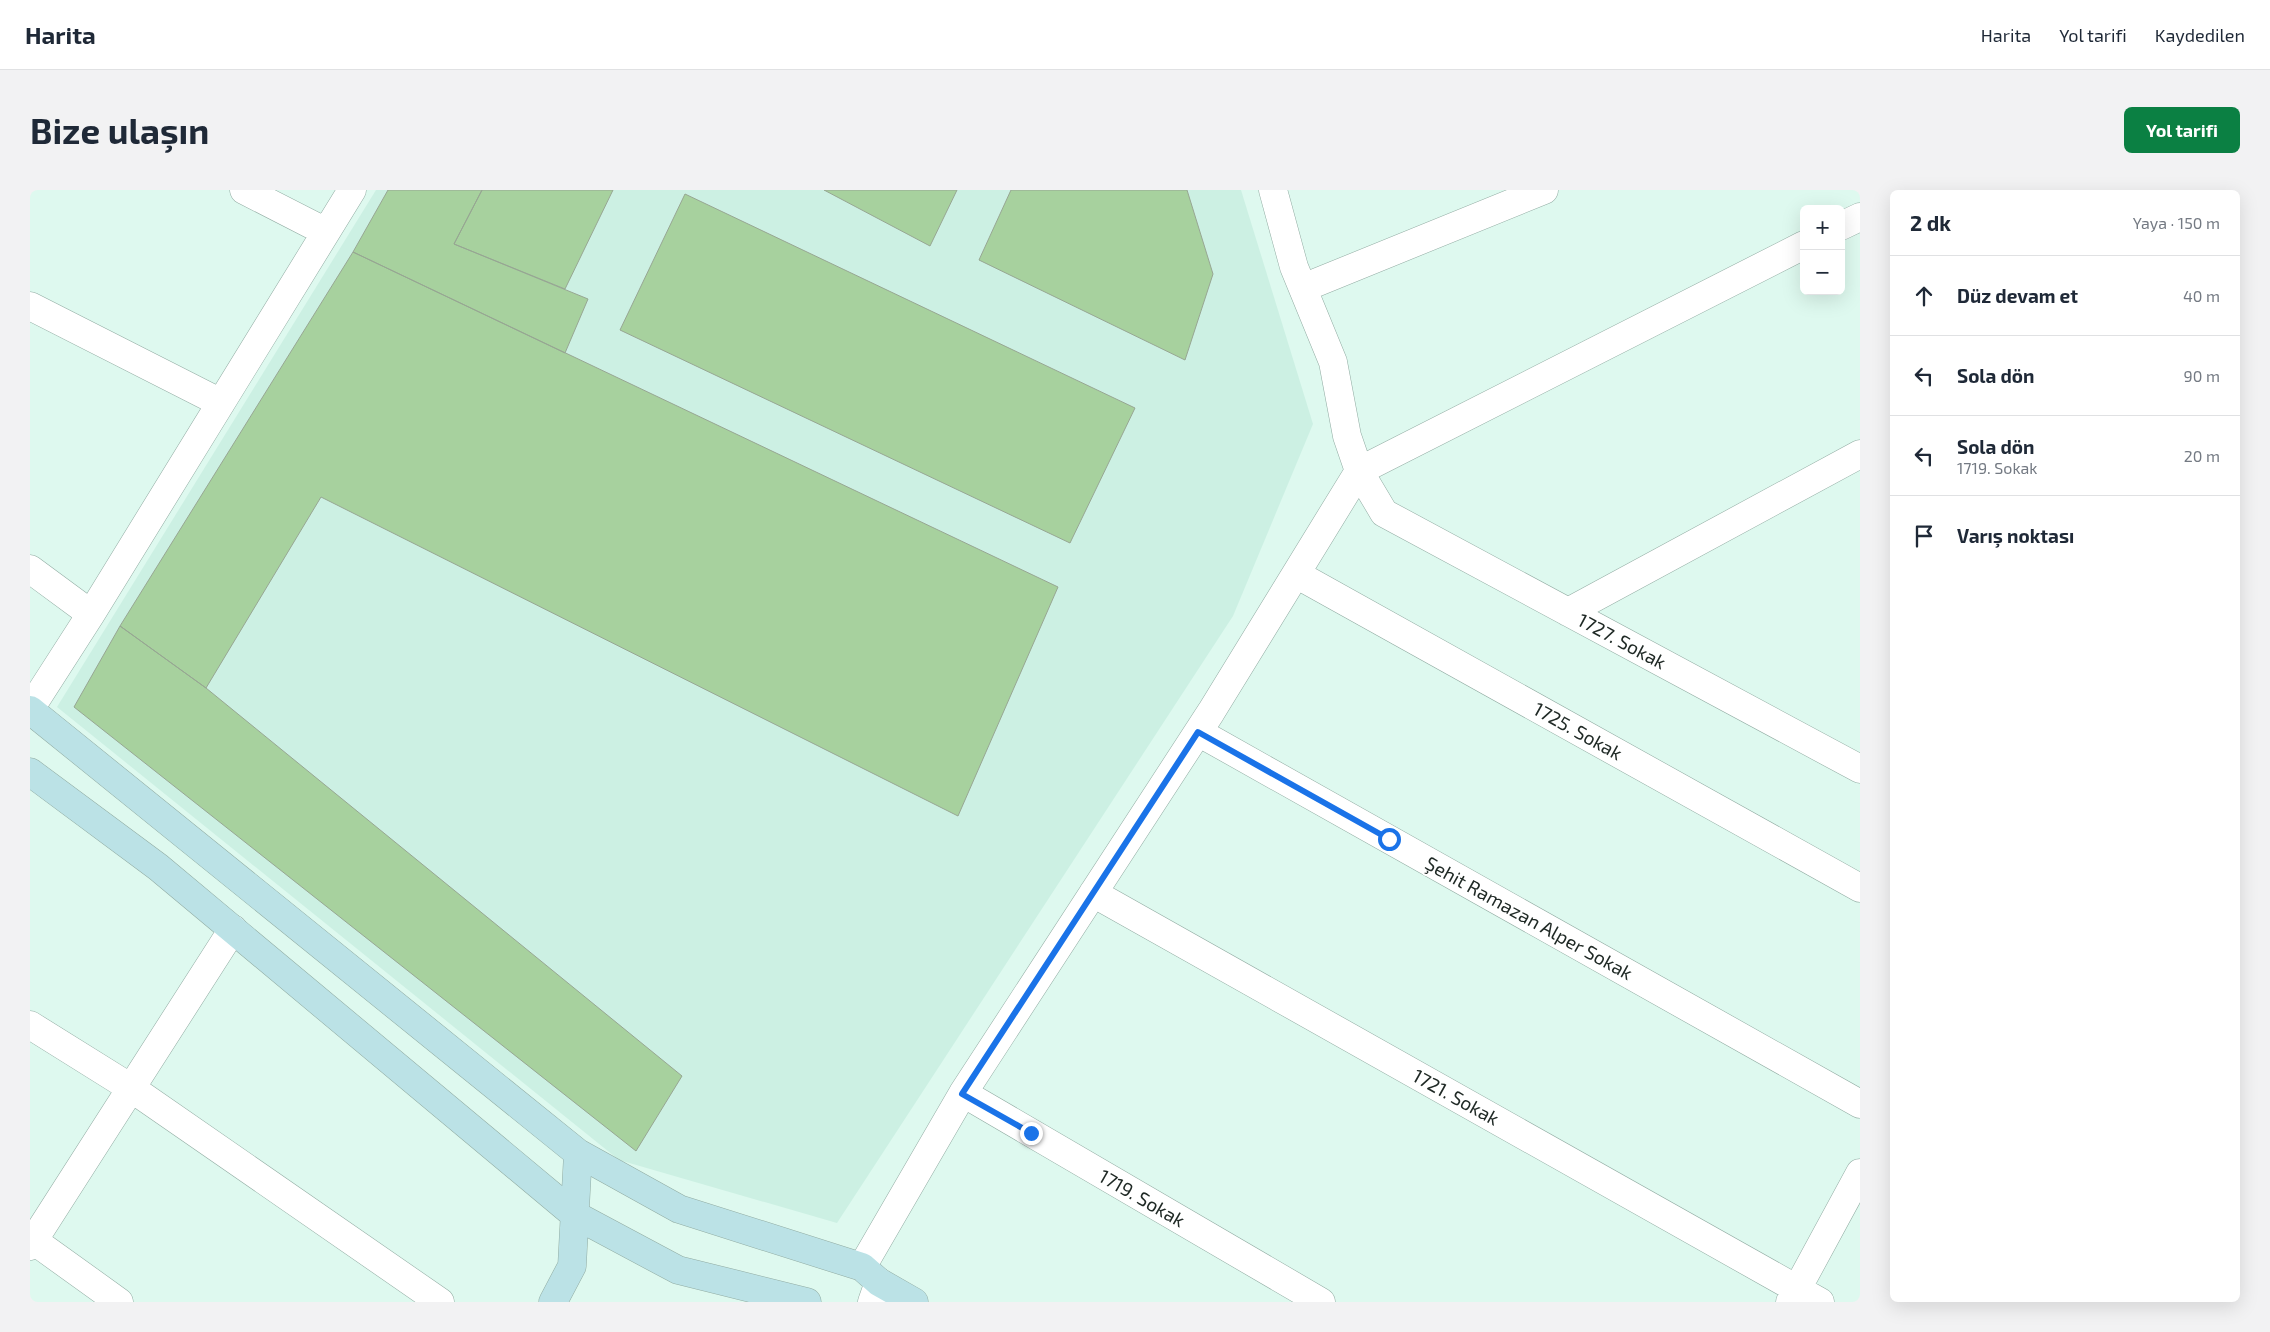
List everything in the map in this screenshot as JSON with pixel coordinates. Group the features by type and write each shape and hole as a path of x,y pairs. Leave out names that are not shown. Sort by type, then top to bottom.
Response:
{"street":[{"path":"244,190 326,232"},
{"path":"352,190 30,710 578,1153 679,1209 914,1302"},
{"path":"1273,190 1294,267 1333,362 1347,436 1359,471"},
{"path":"1303,288 1544,190"},
{"path":"1845,224 1860,217"},
{"path":"871,1284 962,1094 1198,732 1359,471 1800,248"},
{"path":"30,306 221,403"},
{"path":"1568,612 1860,454"},
{"name":"1727. Sokak","path":"1359,471 1384,513 1860,769"},
{"path":"30,569 91,614"},
{"name":"1725. Sokak","path":"1296,574 1860,888"},
{"name":"Şehit Ramazan Alper Sokak","path":"1198,732 1860,1104"},
{"path":"30,772 158,867 574,1215 678,1270 807,1302"},
{"name":"1721. Sokak","path":"1093,893 1802,1298"},
{"path":"119,1302 31,1242 233,929"},
{"path":"30,1025 131,1088 440,1302"},
{"name":"1719. Sokak","path":"962,1094 1321,1302"},
{"path":"553,1302 572,1266 578,1153"},
{"path":"1802,1298 1860,1173"}],"shaded area":[{"path":"376,190 1241,190 1313,424 1233,616 837,1223 619,1160 57,707"}],"building":[{"path":"388,190 482,190 454,244 588,299 565,353 353,252"},
{"path":"482,190 613,190 565,289 454,244"},
{"path":"824,190 957,190 930,246"},
{"path":"1011,190 1187,190 1213,274 1185,360 979,260"},
{"path":"685,194 1135,408 1070,543 620,330"},
{"path":"353,252 1058,587 958,816 321,497 206,688 120,626"},
{"path":"120,626 206,688 682,1076 636,1151 74,707"}],"route":[{"path":"1031,1133 962,1094 1198,732 1389,839"}]}
